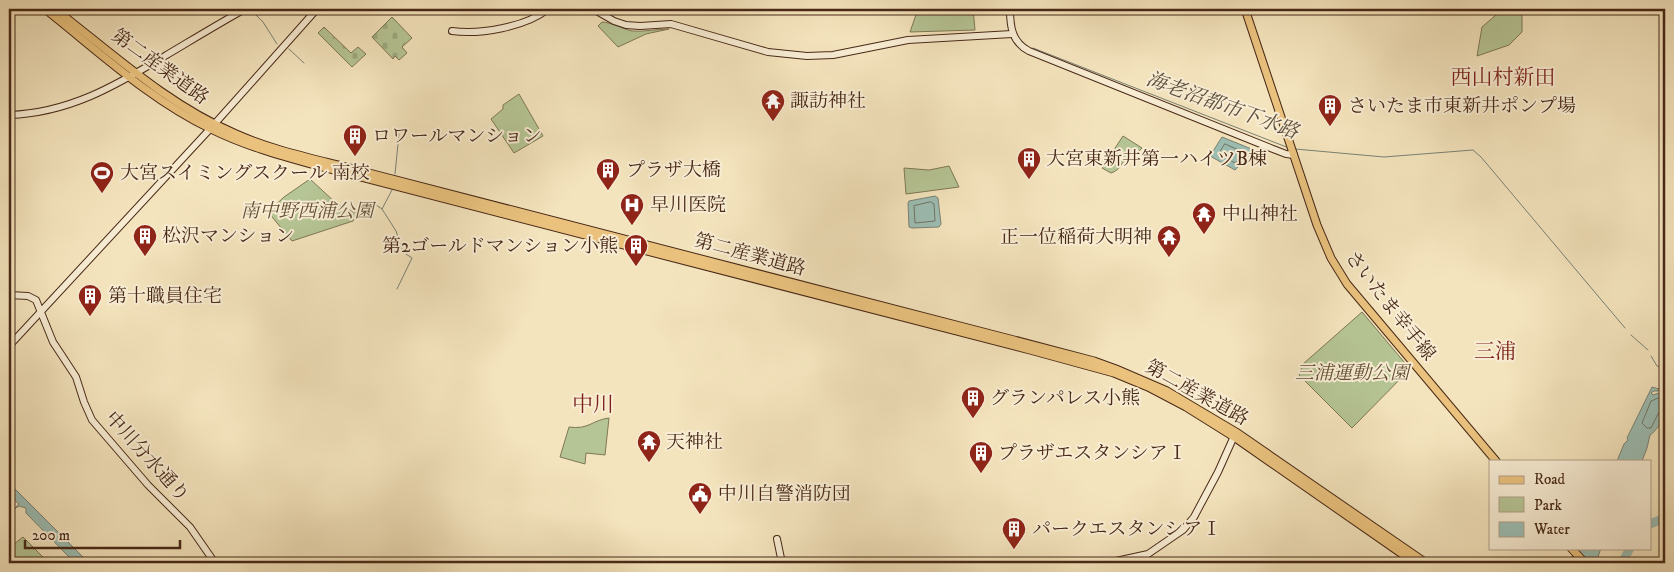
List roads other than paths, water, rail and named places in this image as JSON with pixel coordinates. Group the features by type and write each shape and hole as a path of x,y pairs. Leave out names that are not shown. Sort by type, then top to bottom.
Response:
{"main road":[{"name":"第二産業道路","path":"45,9 134,75 212,126 259,149 310,164 1090,366 1128,379 1164,395 1235,435 1426,563"},
{"name":"第二産業道路","path":"55,9 134,75"},
{"name":"さいたま幸手線","path":"1245,9 1322,238 1338,270 1359,298 1495,460"},
{"name":"第二産業道路","path":"1292,474 1415,563"},
{"path":"1573,550 1585,563"}],"street":[{"path":"9,114 35,112 78,102 111,88 245,9"},
{"path":"9,346 317,9"},
{"path":"452,31 465,33 515,25 548,9"},
{"path":"593,9 614,21 626,25 671,24 768,52 807,56 833,55 908,40 1012,34"},
{"path":"1010,9 1012,34 1021,46 1034,54 1286,154 1292,150"},
{"path":"9,295 32,297 36,300 41,311"},
{"name":"中川分水通り","path":"41,311 54,342 76,377 92,420 148,485 190,527 215,563"},
{"path":"1107,563 1148,554 1183,530 1194,517 1235,435"},
{"path":"777,539 782,563"}],"water":[{"path":"1222,137 1254,150 1235,170 1210,156"},
{"path":"935,196 938,198 941,224 939,227 909,227 909,201"},
{"path":"1665,386 1661,420 1659,426 1650,435 1642,460 1617,460 1652,387 1659,389 1651,393 1653,395 1659,393"},
{"path":"9,483 89,563 77,563 70,558 26,513 26,508 19,506 14,509 19,504 9,495"},
{"path":"1575,550 1600,550 1596,563 1569,563"}],"waterway":[{"path":"256,15 263,22 277,44"},
{"name":"海老沼都市下水路","path":"1033,48 1289,148"},
{"path":"289,49 304,63"},
{"path":"395,174 399,134"},
{"name":"海老沼都市下水路","path":"1295,149 1384,157 1473,150 1481,157 1625,328"},
{"path":"392,190 382,209 396,231 403,252 412,258 397,289"},
{"path":"370,201 382,209"},
{"name":"海老沼都市下水路","path":"1631,335 1648,350"},
{"name":"海老沼都市下水路","path":"1651,356 1657,366 1662,368"},
{"path":"1652,523 1665,518"},
{"path":"1622,563 1629,550"}],"place":[{"name":"諏訪神社","path":"773,122"},
{"name":"さいたま市東新井ポンプ場","path":"1330,127"},
{"name":"ロワールマンション","path":"355,157"},
{"name":"大宮東新井第一ハイツB棟","path":"1029,180"},
{"name":"プラザ大橋","path":"608,191"},
{"name":"大宮スイミングスクール 南校","path":"102,194"},
{"name":"早川医院","path":"632,226"},
{"name":"中山神社","path":"1204,235"},
{"name":"松沢マンション","path":"145,257"},
{"name":"正一位稲荷大明神","path":"1169,258"},
{"name":"第2ゴールドマンション小熊","path":"636,267"},
{"name":"第十職員住宅","path":"90,317"},
{"name":"グランパレス小熊","path":"973,419"},
{"name":"天神社","path":"649,463"},
{"name":"プラザエスタンシアⅠ","path":"981,474"},
{"name":"中川自警消防団","path":"700,515"},
{"name":"パークエスタンシアⅠ","path":"1014,550"}],"district":[{"name":"西山村新田","path":"1503,78"},
{"name":"三浦","path":"1495,352"},
{"name":"中川","path":"593,405"}],"park label":[{"name":"南中野西浦公園","path":"307,211"},
{"name":"三浦運動公園","path":"1352,373"}]}
